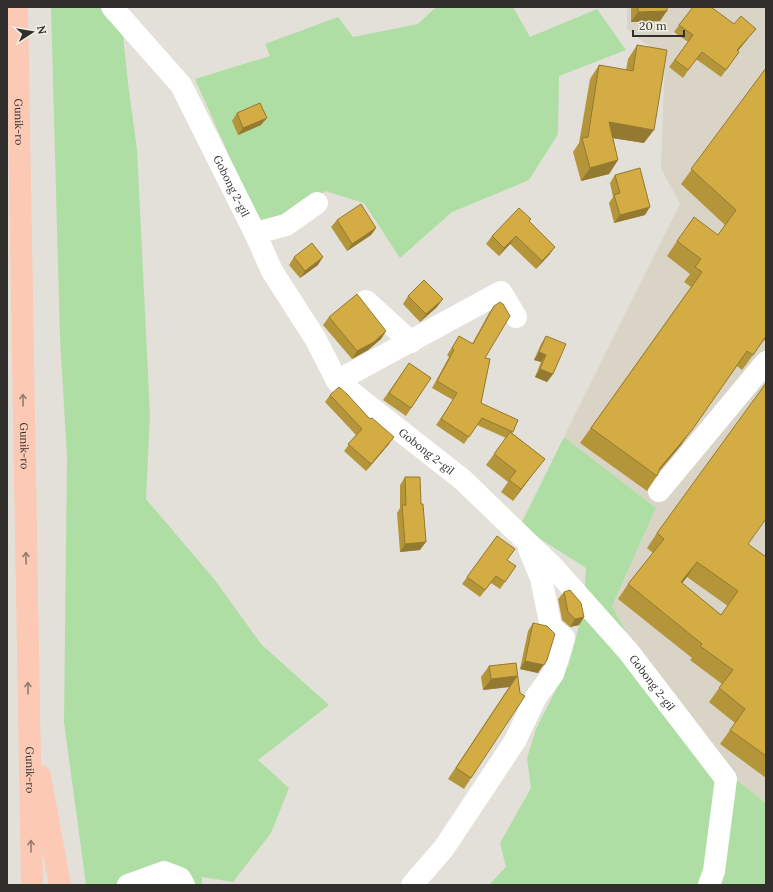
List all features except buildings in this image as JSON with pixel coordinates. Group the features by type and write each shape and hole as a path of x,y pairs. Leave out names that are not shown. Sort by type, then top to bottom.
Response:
{"highway":[{"name":"Gunik-ro","path":"17,7 32,885"},
{"path":"28,715 60,885"}],"street":[{"name":"Gobong 2-gil","path":"112,7 181,85 272,272 315,338 337,381 463,480 555,569 628,651 726,779 714,871 709,885"},
{"path":"254,233 286,225 317,203"},
{"path":"337,381 501,292 516,317"},
{"path":"366,301 411,342"},
{"path":"659,491 766,362"},
{"path":"412,885 444,848 515,741 536,697 553,674 564,638 551,627 541,578 525,540"},
{"path":"128,885 164,872 180,878 184,885"}],"shaded area":[{"path":"627,7 766,7 766,803 729,774 633,645 612,606 656,508 564,437 680,204 661,168 665,59 627,29"}],"green space":[{"path":"51,7 120,7 137,150 150,414 146,499 214,579 261,644 329,705 258,760 289,788 271,833 233,882 202,877 202,885 86,885 64,722 67,457 60,338"},
{"path":"436,7 513,7 530,37 597,9 626,50 559,76 558,134 529,180 452,212 400,258 364,203 325,191 268,243 195,79 270,56 265,44 338,17 353,37 418,24"},
{"path":"564,437 656,508 612,606 633,645 729,774 766,803 766,885 489,885 506,867 500,843 531,788 527,758 536,729 569,664 583,610 586,568 520,526"}]}
